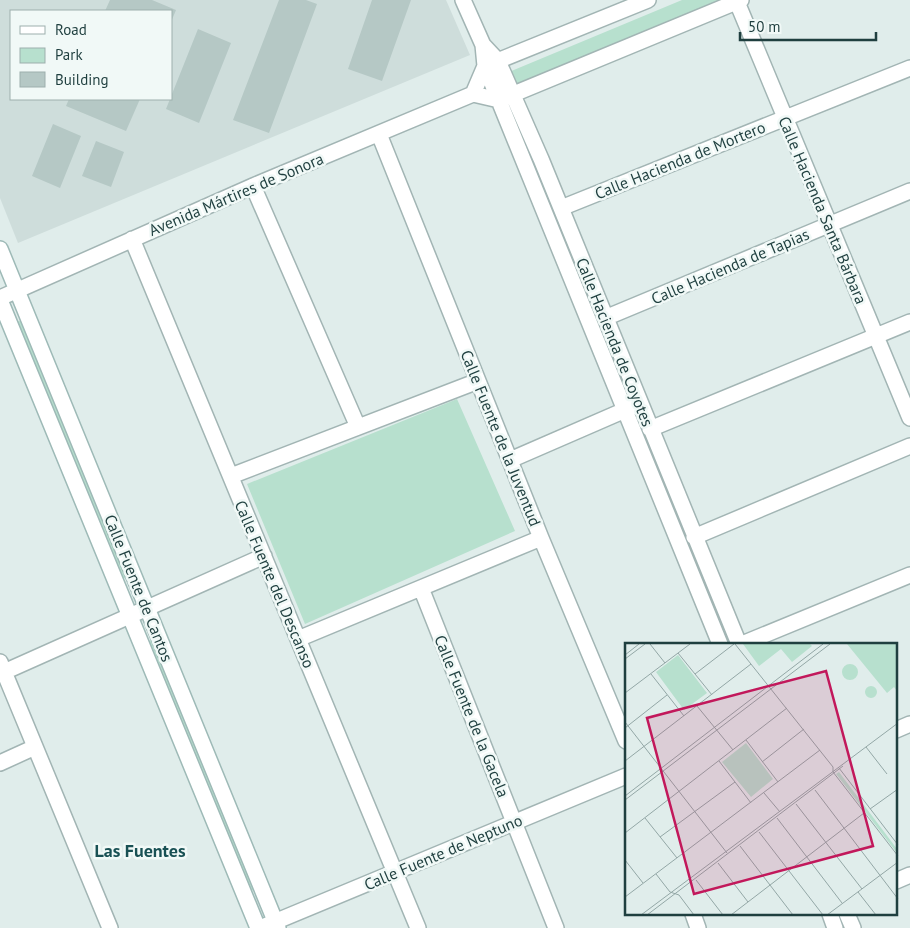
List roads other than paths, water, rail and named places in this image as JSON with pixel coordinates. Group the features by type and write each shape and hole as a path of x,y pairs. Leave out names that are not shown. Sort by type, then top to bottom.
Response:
{"street":[{"name":"Calle Hacienda de Coyotes","path":"463,0 506,97 623,410 720,643"},
{"path":"648,0 492,63 473,94 506,97 739,1"},
{"name":"Calle Hacienda Santa Bárbara","path":"739,1 910,418"},
{"name":"Calle Hacienda de Mortero","path":"562,208 910,68"},
{"name":"Avenida Mártires de Sonora","path":"0,299 254,186 473,94"},
{"name":"Calle Hacienda de Coyotes","path":"506,97 562,208 639,403 740,643"},
{"name":"Calle Fuente de la Juventud","path":"379,134 541,538 625,739"},
{"path":"254,186 358,427"},
{"name":"Calle Hacienda de Tapias","path":"605,318 910,191"},
{"name":"Calle Fuente del Descanso","path":"132,239 418,928"},
{"name":"Calle Fuente de Cantos","path":"0,249 276,925"},
{"name":"Calle Fuente de Cantos","path":"0,299 259,928"},
{"path":"650,429 910,322"},
{"path":"231,476 478,380"},
{"path":"510,460 639,403"},
{"path":"694,536 910,446"},
{"path":"298,639 541,538"},
{"path":"110,928 2,667 130,616 264,556"},
{"path":"742,643 910,575"},
{"name":"Calle Fuente de la Gacela","path":"421,588 556,928"},
{"path":"898,729 910,724"},
{"path":"0,763 35,747"},
{"name":"Calle Fuente de Neptuno","path":"259,928 276,925 395,872 625,776"},
{"path":"898,880 910,875"},
{"path":"694,916 698,928"},
{"path":"831,916 835,928"},
{"path":"848,916 853,928"}],"district":[{"name":"Las Fuentes","path":"140,850"}]}
